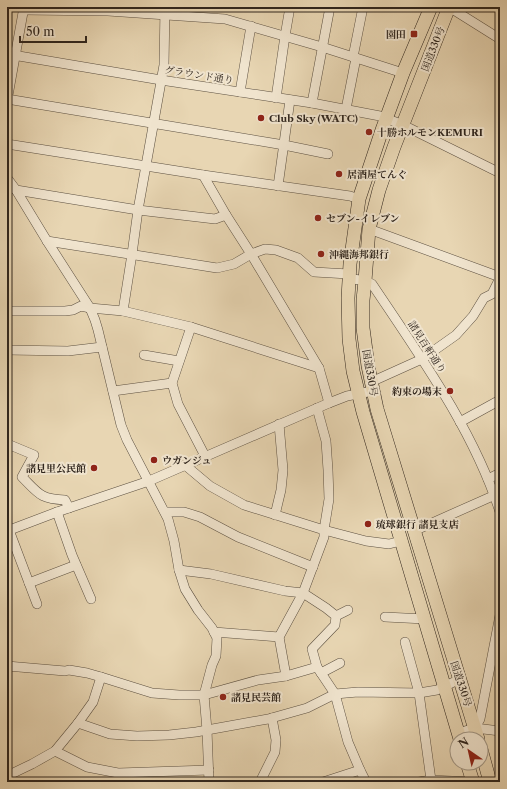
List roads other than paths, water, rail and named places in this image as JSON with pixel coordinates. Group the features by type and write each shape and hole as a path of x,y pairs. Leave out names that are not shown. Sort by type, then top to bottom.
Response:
{"highway":[{"name":"国道330号","path":"431,7 386,118 359,199 348,276 349,339 353,371 363,412 458,731"},
{"name":"国道330号","path":"449,7 394,147 379,190 369,230 366,281 363,300 363,328 368,366 377,408 475,731"},
{"path":"470,771 473,782"},
{"path":"487,771 490,782"}],"street":[{"path":"276,98 290,7"},
{"path":"312,103 330,7"},
{"path":"346,109 363,7"},
{"path":"449,7 500,39"},
{"path":"328,154 284,145 7,100 11,54 24,9 165,11 225,19 322,47 403,73"},
{"path":"123,311 138,210 164,65 165,11"},
{"path":"240,92 251,26"},
{"name":"グラウンド通り","path":"11,54 161,80 312,103 380,116 403,125 500,173"},
{"path":"278,186 290,100"},
{"path":"7,144 203,175 350,196 359,199"},
{"path":"203,175 318,368 329,403"},
{"path":"7,178 90,308 95,320 121,425 127,440 168,519 179,570 185,589 198,610 212,628 217,638 216,656 204,695 209,782"},
{"path":"16,190 138,210 215,220 226,215"},
{"path":"37,604 8,531 57,512 149,480 329,403 359,393 422,359 456,335 473,316 484,298 492,294 500,277 369,230"},
{"path":"47,241 218,268 234,264 251,254 265,249 276,250 298,258 314,272 348,276 366,281"},
{"name":"諸見百軒通り","path":"366,281 372,284 422,359 460,422 488,479 500,512"},
{"path":"7,311 65,311 73,310 81,306 123,311 190,327 318,368"},
{"path":"190,327 172,384 178,404 205,456"},
{"path":"7,350 68,351 102,348"},
{"path":"144,355 179,361"},
{"path":"113,391 172,384"},
{"path":"460,422 500,400"},
{"path":"286,676 279,637 303,593 324,537 329,499 326,442 317,408"},
{"path":"275,515 281,490 283,470 279,424"},
{"path":"10,445 34,455 22,477 41,496 65,500 69,508"},
{"path":"186,465 210,486 244,506 366,541 389,544 401,541"},
{"path":"488,479 500,473"},
{"path":"414,531 494,495"},
{"path":"57,512 72,555 91,599"},
{"path":"165,512 184,512 200,517 238,537 313,567"},
{"path":"29,583 76,565"},
{"path":"179,570 212,574 285,591 303,593 336,616"},
{"path":"336,616 348,610"},
{"path":"477,731 500,615"},
{"path":"336,616 335,626 312,649 319,670 335,694 348,742 366,782"},
{"path":"385,617 425,619"},
{"path":"214,632 279,637"},
{"path":"405,642 419,693 431,780"},
{"path":"7,666 69,670 87,673 152,693 204,695 258,680 319,670 340,663"},
{"path":"7,776 55,751 93,702 101,677"},
{"path":"78,723 110,734 137,736 169,735 207,730 272,718 307,708 335,694 358,692 419,693 437,690 460,679"},
{"path":"260,782 275,752 276,740 272,718"},
{"path":"489,732 500,731"},
{"path":"55,751 87,767 113,772 126,773 209,770"},
{"path":"317,782 323,782 360,770"},
{"path":"419,782 431,780 473,782"}],"place":[{"name":"園田","path":"414,34"},
{"name":"Club Sky (WATC)","path":"261,118"},
{"name":"十勝ホルモンKEMURI","path":"369,132"},
{"name":"居酒屋てんぐ","path":"339,174"},
{"name":"セブン-イレブン","path":"318,218"},
{"name":"沖縄海邦銀行","path":"321,254"},
{"name":"約束の場末","path":"450,391"},
{"name":"ウガンジュ","path":"154,460"},
{"name":"諸見里公民館","path":"94,468"},
{"name":"琉球銀行 諸見支店","path":"368,524"},
{"name":"諸見民芸館","path":"223,697"}]}
